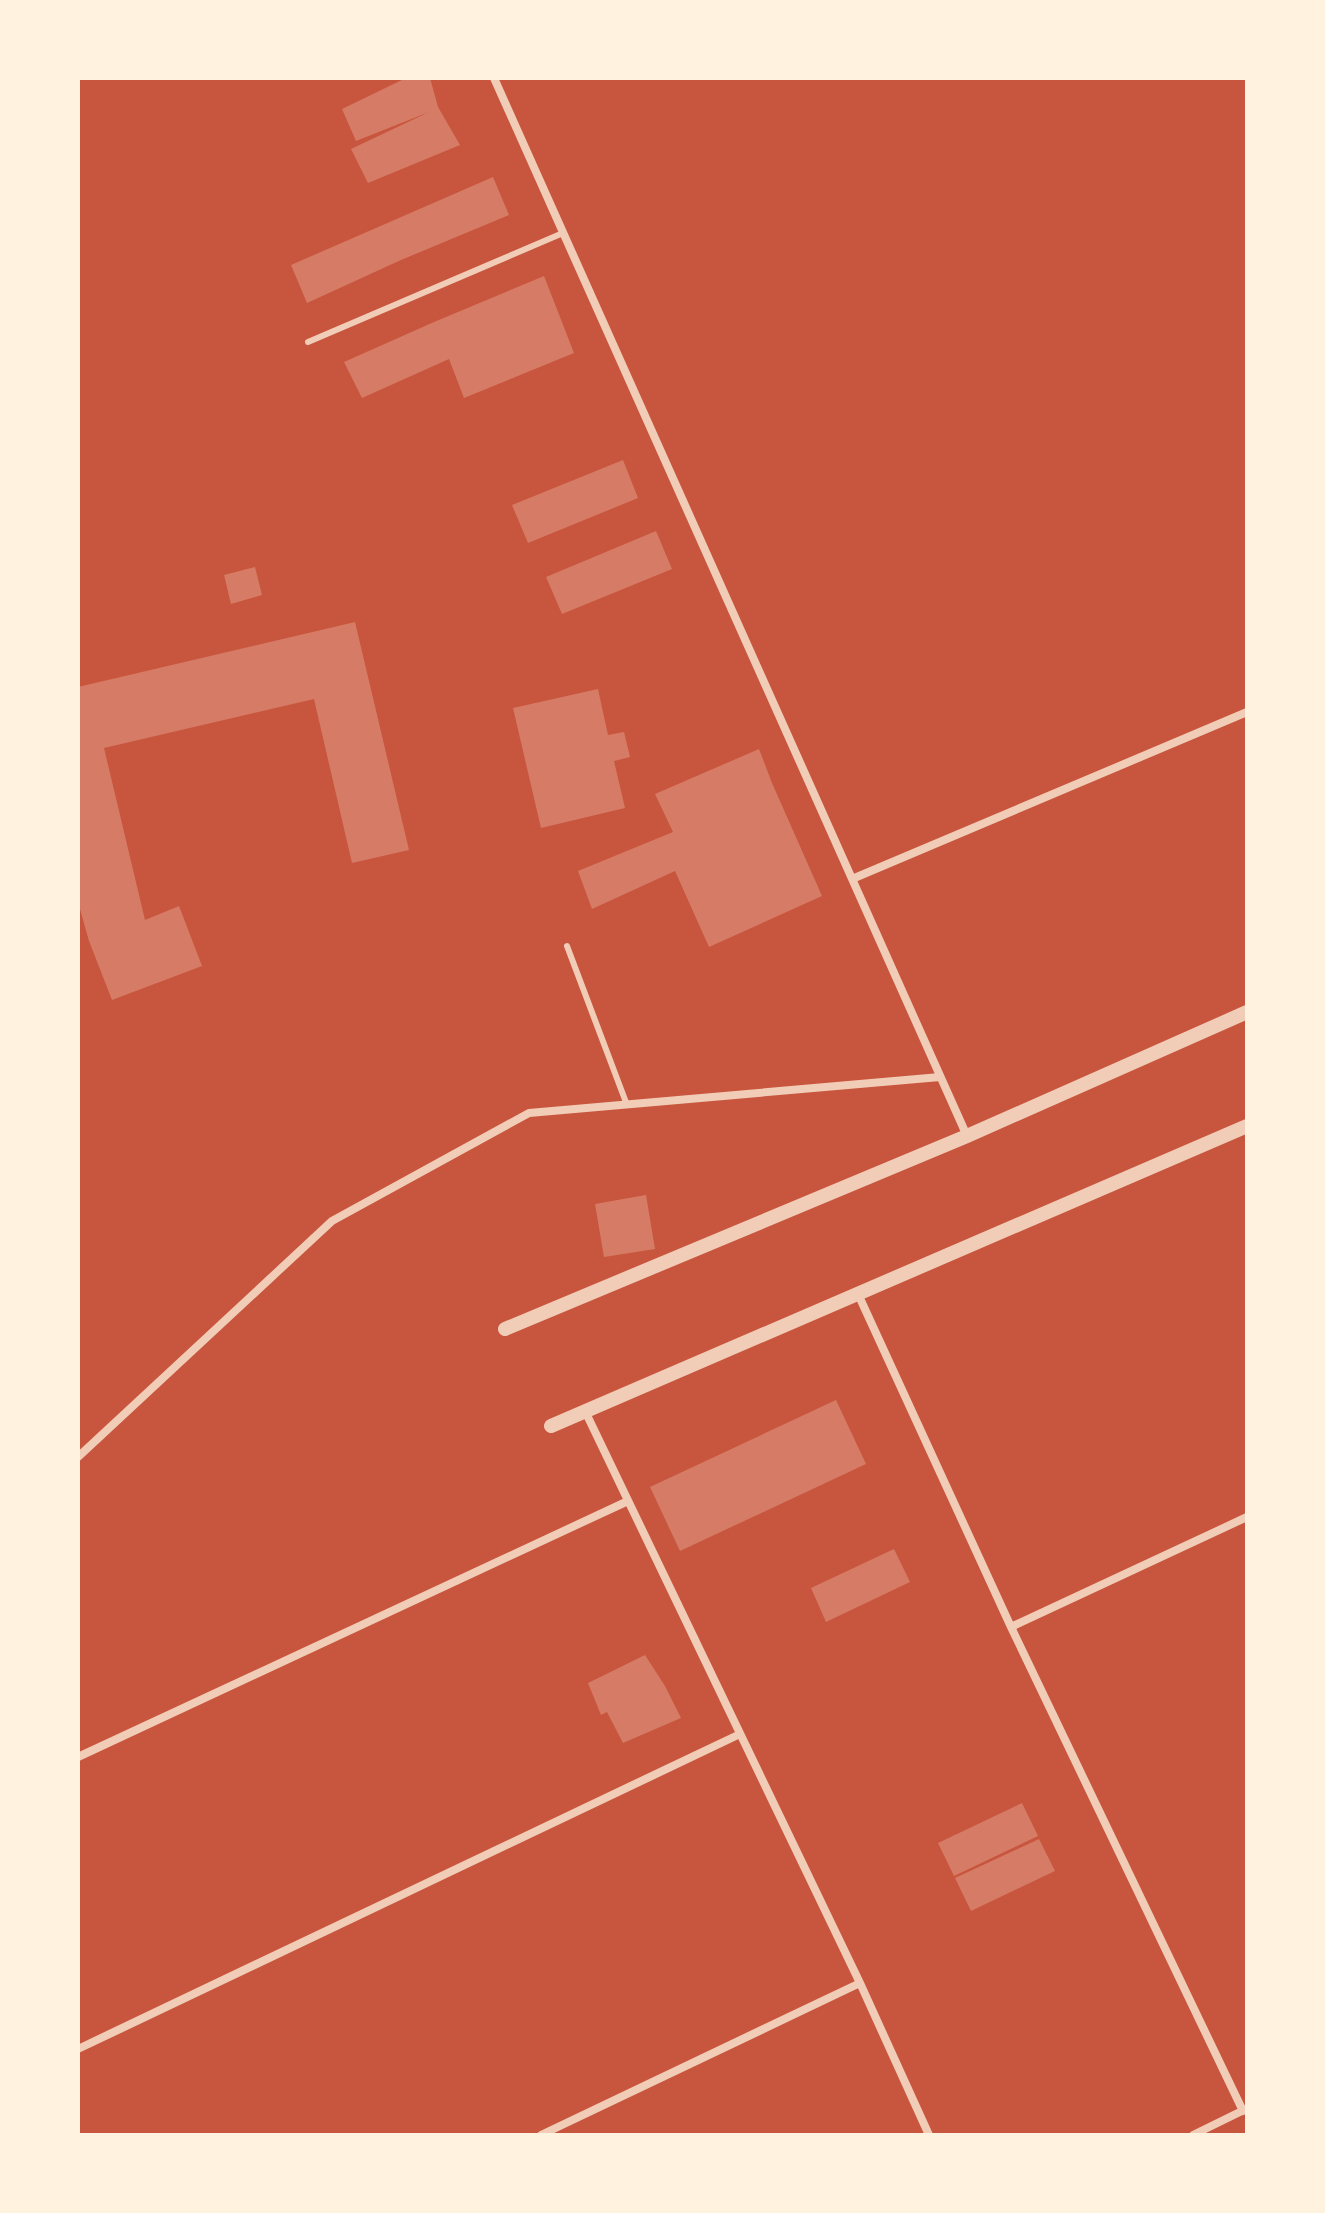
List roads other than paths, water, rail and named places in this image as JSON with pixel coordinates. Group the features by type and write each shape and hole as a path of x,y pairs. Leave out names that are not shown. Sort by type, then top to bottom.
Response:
{"street":[{"path":"494,78 967,1136"},
{"path":"852,879 1247,712"},
{"path":"505,1329 967,1136 1247,1012"},
{"path":"78,1457 332,1221 529,1113 940,1077"},
{"path":"551,1426 1247,1126"},
{"path":"858,1294 1011,1627 1245,2110 1193,2135"},
{"path":"585,1411 860,1983 929,2135"},
{"path":"78,1757 628,1501"},
{"path":"1011,1627 1247,1517"},
{"path":"78,2049 740,1734"},
{"path":"541,2135 860,1983"}],"lane":[{"path":"308,342 563,233"},
{"path":"567,946 627,1105"}]}
